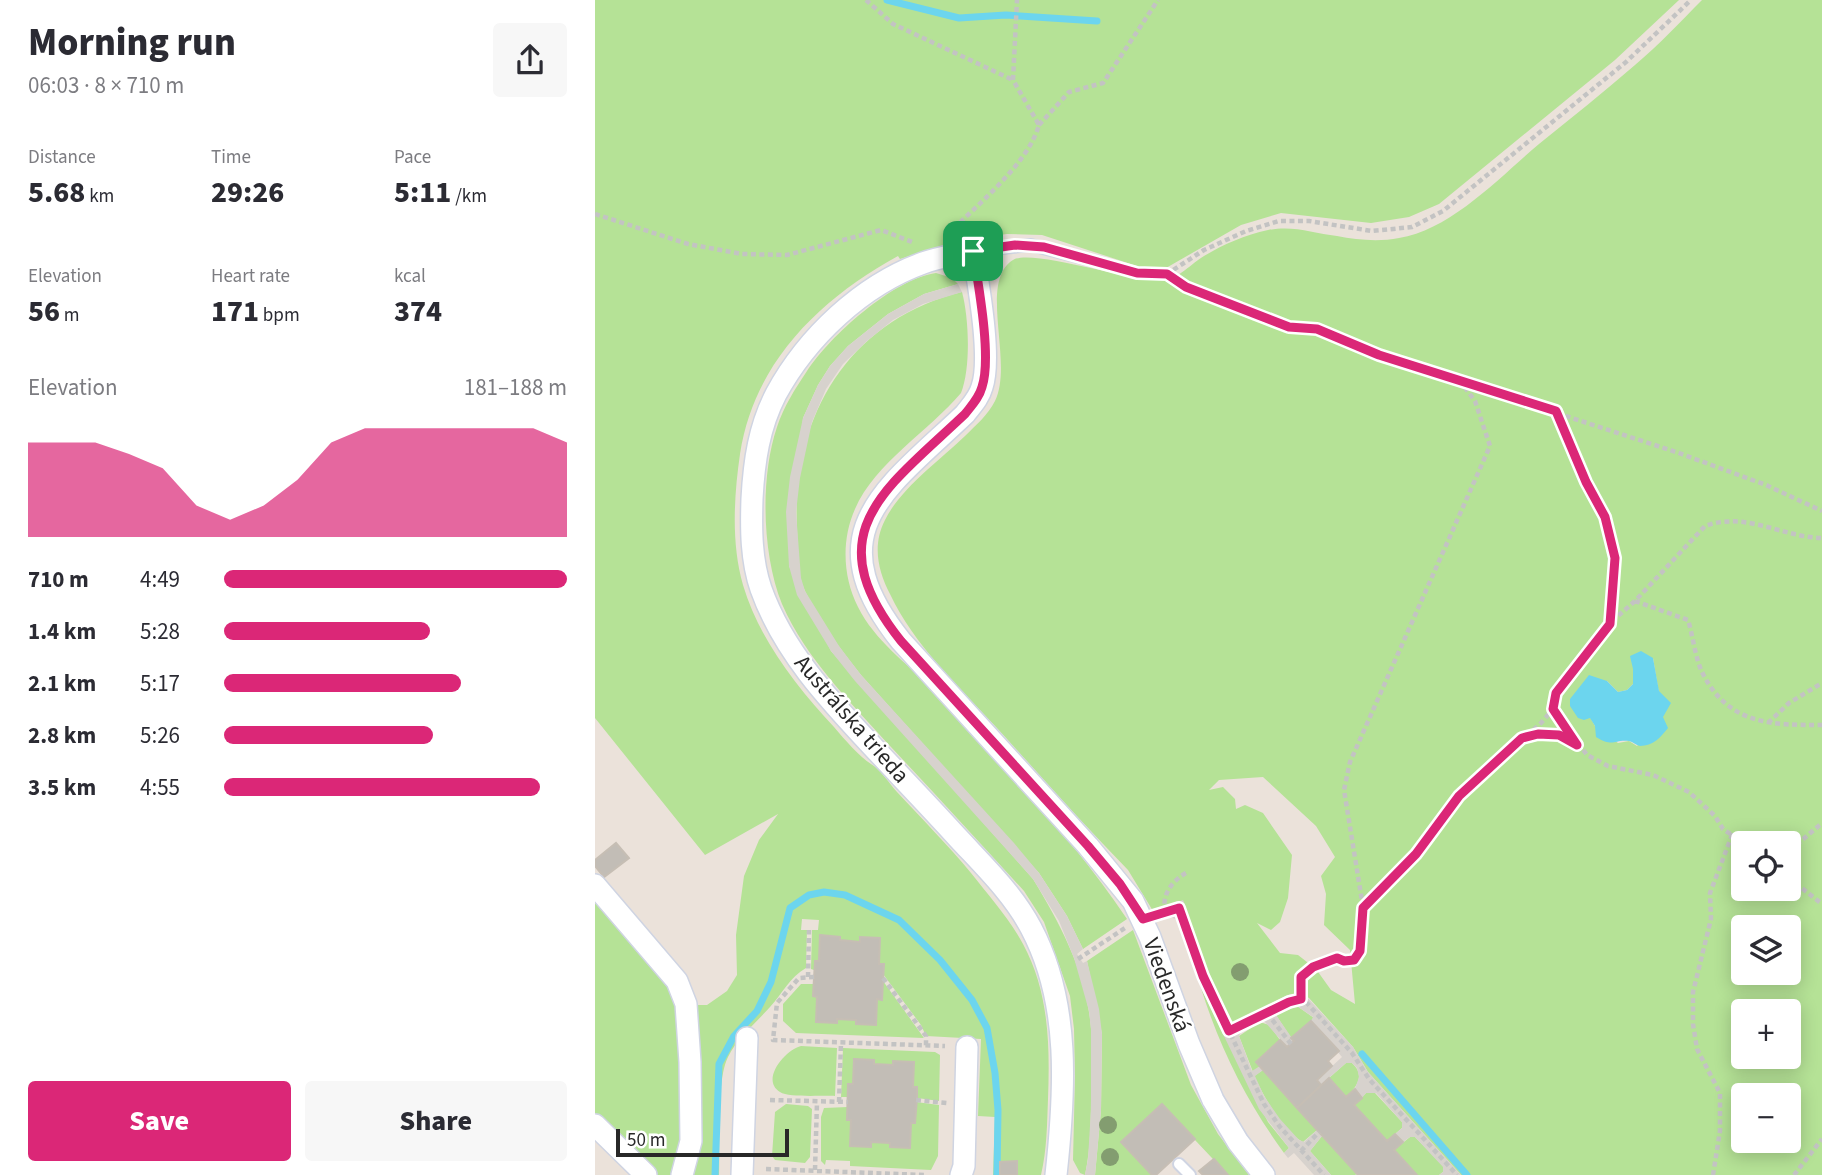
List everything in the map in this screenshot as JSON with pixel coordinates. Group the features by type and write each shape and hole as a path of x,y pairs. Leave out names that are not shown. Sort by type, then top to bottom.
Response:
{"street":[{"name":"Austrálska trieda","path":"973,251 926,262 884,282 828,325 805,350 784,380 768,410 759,436 751,517 753,552 761,588 773,617 800,662 831,701 991,873 1030,926 1042,950 1059,1014 1062,1051 1056,1175"},
{"name":"Viedenská","path":"973,251 985,361 983,386 965,414 890,485 877,502 864,531 861,549 864,574 882,617 901,641 1120,884 1143,919 1189,1044 1213,1100 1238,1142 1264,1175"},
{"path":"595,885 683,991 689,1026 691,1141 682,1175"},
{"path":"742,1175 747,1038"},
{"path":"961,1175 964,1166 967,1047"},
{"path":"595,1125 646,1175"}],"lane":[{"path":"973,251 1031,245 1103,263"},
{"path":"1179,1164 1190,1175"}],"path":[{"path":"866,0 893,24 1013,80"},
{"path":"1017,0 1013,80 1039,125"},
{"path":"595,214 688,244 742,254 787,255 881,230 914,241 926,262 947,235 1009,172 1035,139 1039,125 1069,92 1103,83 1158,0"},
{"path":"1167,274 1204,250 1279,220 1309,221 1372,231 1412,227 1443,211 1626,62 1691,0"},
{"path":"1103,263 1137,273 1167,274 1186,287 1289,327 1317,329 1379,355 1556,411 1766,485 1822,511"},
{"path":"1457,1175 1369,1079 1352,1053 1301,999 1301,977 1313,967 1337,958 1344,961 1354,960 1360,951 1363,908 1344,790 1350,762 1490,446 1475,401 1459,380"},
{"path":"1556,411 1586,482 1605,517 1615,558 1610,624"},
{"path":"1363,908 1416,854 1459,796 1553,709 1556,693 1610,624 1636,601 1705,526 1719,521 1767,525 1789,534 1822,538"},
{"path":"1636,601 1689,620 1702,672 1718,695 1743,716 1768,724 1822,725"},
{"path":"1768,724 1789,702 1822,683"},
{"path":"1553,709 1587,755 1608,766 1653,775 1689,792 1731,834"},
{"path":"1522,738 1538,734 1559,735 1577,745"},
{"path":"1801,841 1822,823"},
{"path":"1713,1175 1720,1131 1720,1094 1697,1049 1693,1024 1693,992 1711,919 1710,893 1731,838"},
{"path":"1166,912 1166,897 1174,879 1186,873"},
{"path":"1801,887 1822,904"},
{"path":"1077,959 1130,925 1179,908 1203,976 1264,1104 1280,1127 1324,1175"},
{"path":"809,930 811,977 799,978 778,1003 773,1040 967,1047"},
{"path":"883,978 926,1036 926,1046"},
{"path":"1229,1031 1289,1002 1301,999"},
{"path":"1267,1013 1291,1044"},
{"path":"839,1102 841,1043"},
{"path":"770,1100 848,1102"},
{"path":"815,1170 817,1102"},
{"path":"1301,1151 1319,1132"},
{"path":"1794,1175 1822,1139"},
{"path":"766,1169 924,1175"}],"green space":[{"path":"595,0 1679,0 1615,60 1439,204 1409,217 1371,223 1281,213 1241,225 1166,268 1140,267 1042,235 1007,234 956,241 900,259 898,256 842,292 817,313 776,362 760,390 748,421 740,454 735,503 739,569 750,605 780,661 806,695 852,747 882,773 962,863 1005,916 1023,944 1032,962 1043,1000 1048,1039 1047,1127 1041,1175 993,1175 995,1117 978,1116 981,1039 926,1036 921,1025 883,974 883,964 879,964 880,938 860,937 860,942 820,935 819,961 815,961 814,970 811,969 812,930 818,930 819,920 802,919 801,930 807,930 806,968 791,981 742,1037 732,1050 724,1068 720,1097 719,1175 688,1175 691,1005 707,1005 727,991 737,975 736,935 744,876 759,840 778,814 705,855 595,718"},
{"path":"1702,0 1822,0 1822,1175 1461,1175 1368,1072 1353,1047 1309,998 1301,993 1288,995 1234,1023 1230,1022 1209,976 1183,901 1153,911 1128,870 924,648 900,613 886,585 878,558 879,539 885,520 900,497 977,424 995,401 1000,385 1001,366 998,286 1003,271 1013,260 1023,257 1040,258 1129,276 1165,280 1175,277 1219,248 1268,230 1294,229 1352,239 1376,240 1418,233 1437,225 1474,200 1661,41","holes":["1653,658 1663,717 1637,746 1629,741 1618,743 1595,726 1590,717 1607,681 1618,692 1627,690 1633,684 1633,669","1263,777 1316,826 1335,857 1321,876 1326,894 1324,925 1350,950 1355,1004 1331,990 1316,969 1298,955 1280,953 1257,923 1271,930 1280,922 1288,898 1292,855 1263,813 1245,805 1236,809 1235,799 1223,787 1209,790 1219,780"]},
{"path":"936,273 952,278 958,284 924,294 888,314 848,346 818,385 803,418 789,566 831,651 1033,879 1063,932 1084,989 1091,1029 1090,1132 1085,1175 1080,1173 1073,1160 1075,1076 1070,996 1044,922 1024,891 861,714 817,662 782,604 770,563 766,516 768,469 777,427 790,398 817,357 864,311 901,286 919,277"},
{"path":"962,292 968,343 961,393 889,462 864,492 847,533 849,584 858,607 873,630 932,689 1034,800 1082,858 1127,919 1083,949 1067,916 1039,873 861,675 816,613 800,576 798,487 805,448 817,411 835,378 859,349 888,325 923,305"},
{"path":"595,885 682,991 682,1175 646,1175 595,1125"},
{"path":"1133,930 1191,1085 1218,1134 1249,1175 1228,1175 1162,1105 1122,1142 1152,1175 1095,1175 1101,1110 1102,1034 1087,961"},
{"path":"883,981 924,1038 796,1033 783,1021 783,1004 801,984 814,984 813,996 817,997 816,1022 836,1023 837,1019 876,1025 877,999 881,1000"},
{"path":"1201,988 1268,1122 1289,1148 1284,1153 1236,1074"},
{"path":"1297,1006 1314,1018 1291,1038 1276,1015"},
{"path":"1260,1022 1269,1025 1280,1040 1257,1062 1260,1066 1253,1072 1239,1036"},
{"path":"801,1046 837,1048 835,1096 784,1094 775,1087 773,1080 777,1066 788,1053"},
{"path":"843,1048 935,1052 940,1055 939,1101 917,1098 917,1087 913,1087 914,1062 894,1061 893,1065 854,1059 853,1084 848,1097 841,1097"},
{"path":"1346,1063 1352,1063 1356,1067 1359,1076 1357,1085 1346,1097 1329,1078"},
{"path":"1263,1070 1317,1130 1303,1142 1281,1122 1263,1093 1254,1076"},
{"path":"1366,1093 1375,1093 1402,1122 1402,1128 1387,1141 1354,1105"},
{"path":"916,1102 939,1105 938,1156 931,1170 850,1166 850,1161 826,1160 825,1165 821,1161 821,1117 824,1108 848,1107 847,1120 851,1120 850,1146 871,1142 910,1148 911,1123 915,1123"},
{"path":"786,1104 808,1106 812,1109 810,1157 805,1163 775,1160 772,1156 775,1112"},
{"path":"1322,1136 1357,1174 1331,1175 1310,1151"},
{"path":"1410,1137 1415,1137 1444,1167 1443,1172 1439,1175 1417,1175 1394,1150"}],"shaded area":[{"path":"958,284 962,292 923,304 893,320 843,364 826,389 812,422 800,478 796,512 801,578 805,591 839,646 861,675 1014,843 1039,873 1067,916 1083,949 1077,954 1083,963 1087,961 1102,1034 1101,1110 1095,1175 1085,1175 1091,1109 1089,1011 1074,958 1059,921 1033,879 831,651 797,595 789,566 786,512 790,477 803,418 818,385 848,346 888,314 924,294"},
{"path":"1183,900 1209,976 1230,1022 1234,1023 1288,995 1305,995 1353,1047 1368,1072 1461,1175 1439,1175 1443,1172 1443,1167 1415,1137 1403,1142 1395,1134 1402,1128 1402,1122 1376,1093 1366,1093 1362,1098 1355,1089 1359,1077 1357,1068 1352,1063 1346,1063 1321,1085 1317,1080 1342,1057 1311,1021 1313,1017 1297,1006 1276,1015 1294,1041 1287,1047 1265,1022 1241,1032 1239,1036 1252,1071 1260,1066 1263,1070 1255,1076 1264,1096 1280,1119 1299,1140 1304,1142 1317,1130 1322,1136 1310,1151 1331,1175 1314,1175 1294,1153 1288,1158 1284,1153 1289,1148 1259,1109 1201,988 1178,920 1170,917 1159,921 1153,911"}],"water":[{"path":"1641,651 1653,658 1659,691 1671,703 1663,717 1668,728 1645,746 1629,741 1610,743 1602,740 1596,737 1595,726 1590,718 1578,718 1570,706 1570,699 1589,675 1607,681 1618,692 1627,690 1633,684 1630,656"}],"building":[{"path":"616,843 629,858 604,877 595,866 595,860"},
{"path":"820,935 860,942 860,937 880,938 879,964 884,964 882,1000 877,999 876,1025 837,1019 837,1023 816,1022 817,997 813,996"},
{"path":"1311,1021 1339,1051 1328,1061 1332,1066 1317,1080 1321,1085 1297,1108 1256,1062 1280,1040 1287,1047 1294,1041 1291,1038"},
{"path":"854,1059 893,1065 893,1061 914,1062 913,1087 917,1087 917,1098 915,1123 911,1123 910,1148 871,1142 871,1147 850,1146 851,1120 847,1120 848,1084 853,1084"},
{"path":"1329,1078 1346,1097 1355,1089 1362,1098 1354,1105 1387,1141 1395,1134 1403,1142 1394,1150 1417,1175 1358,1175 1297,1108"},
{"path":"1162,1104 1195,1139 1156,1175 1152,1175 1121,1142"},
{"path":"1214,1159 1228,1175 1203,1175 1199,1171"},
{"path":"1017,1161 1017,1175 1000,1175 1000,1162"}],"waterway":[{"path":"887,0 959,18 1006,15 1097,21"},
{"path":"715,1175 719,1064 734,1036 757,1011 771,982 790,908 809,895 824,892 845,895 899,920 940,960 972,1000 987,1028 995,1073 998,1110 997,1175"},
{"path":"1362,1054 1467,1175"}],"route":[{"path":"1031,245 1137,273 1167,274 1186,287 1289,327 1317,329 1379,355 1556,411 1586,482 1605,517 1615,558 1610,624 1556,693 1553,709 1577,745 1559,735 1538,734 1522,738 1459,796 1416,854 1363,908 1360,951 1354,960 1344,961 1337,958 1313,967 1301,977 1301,999 1295,999 1229,1031 1203,976 1179,908 1143,919 1133,901 1088,846 901,641 882,617 864,574 861,549 864,531 877,502 890,485 965,414 983,386 985,361 973,251 1031,245"}]}
